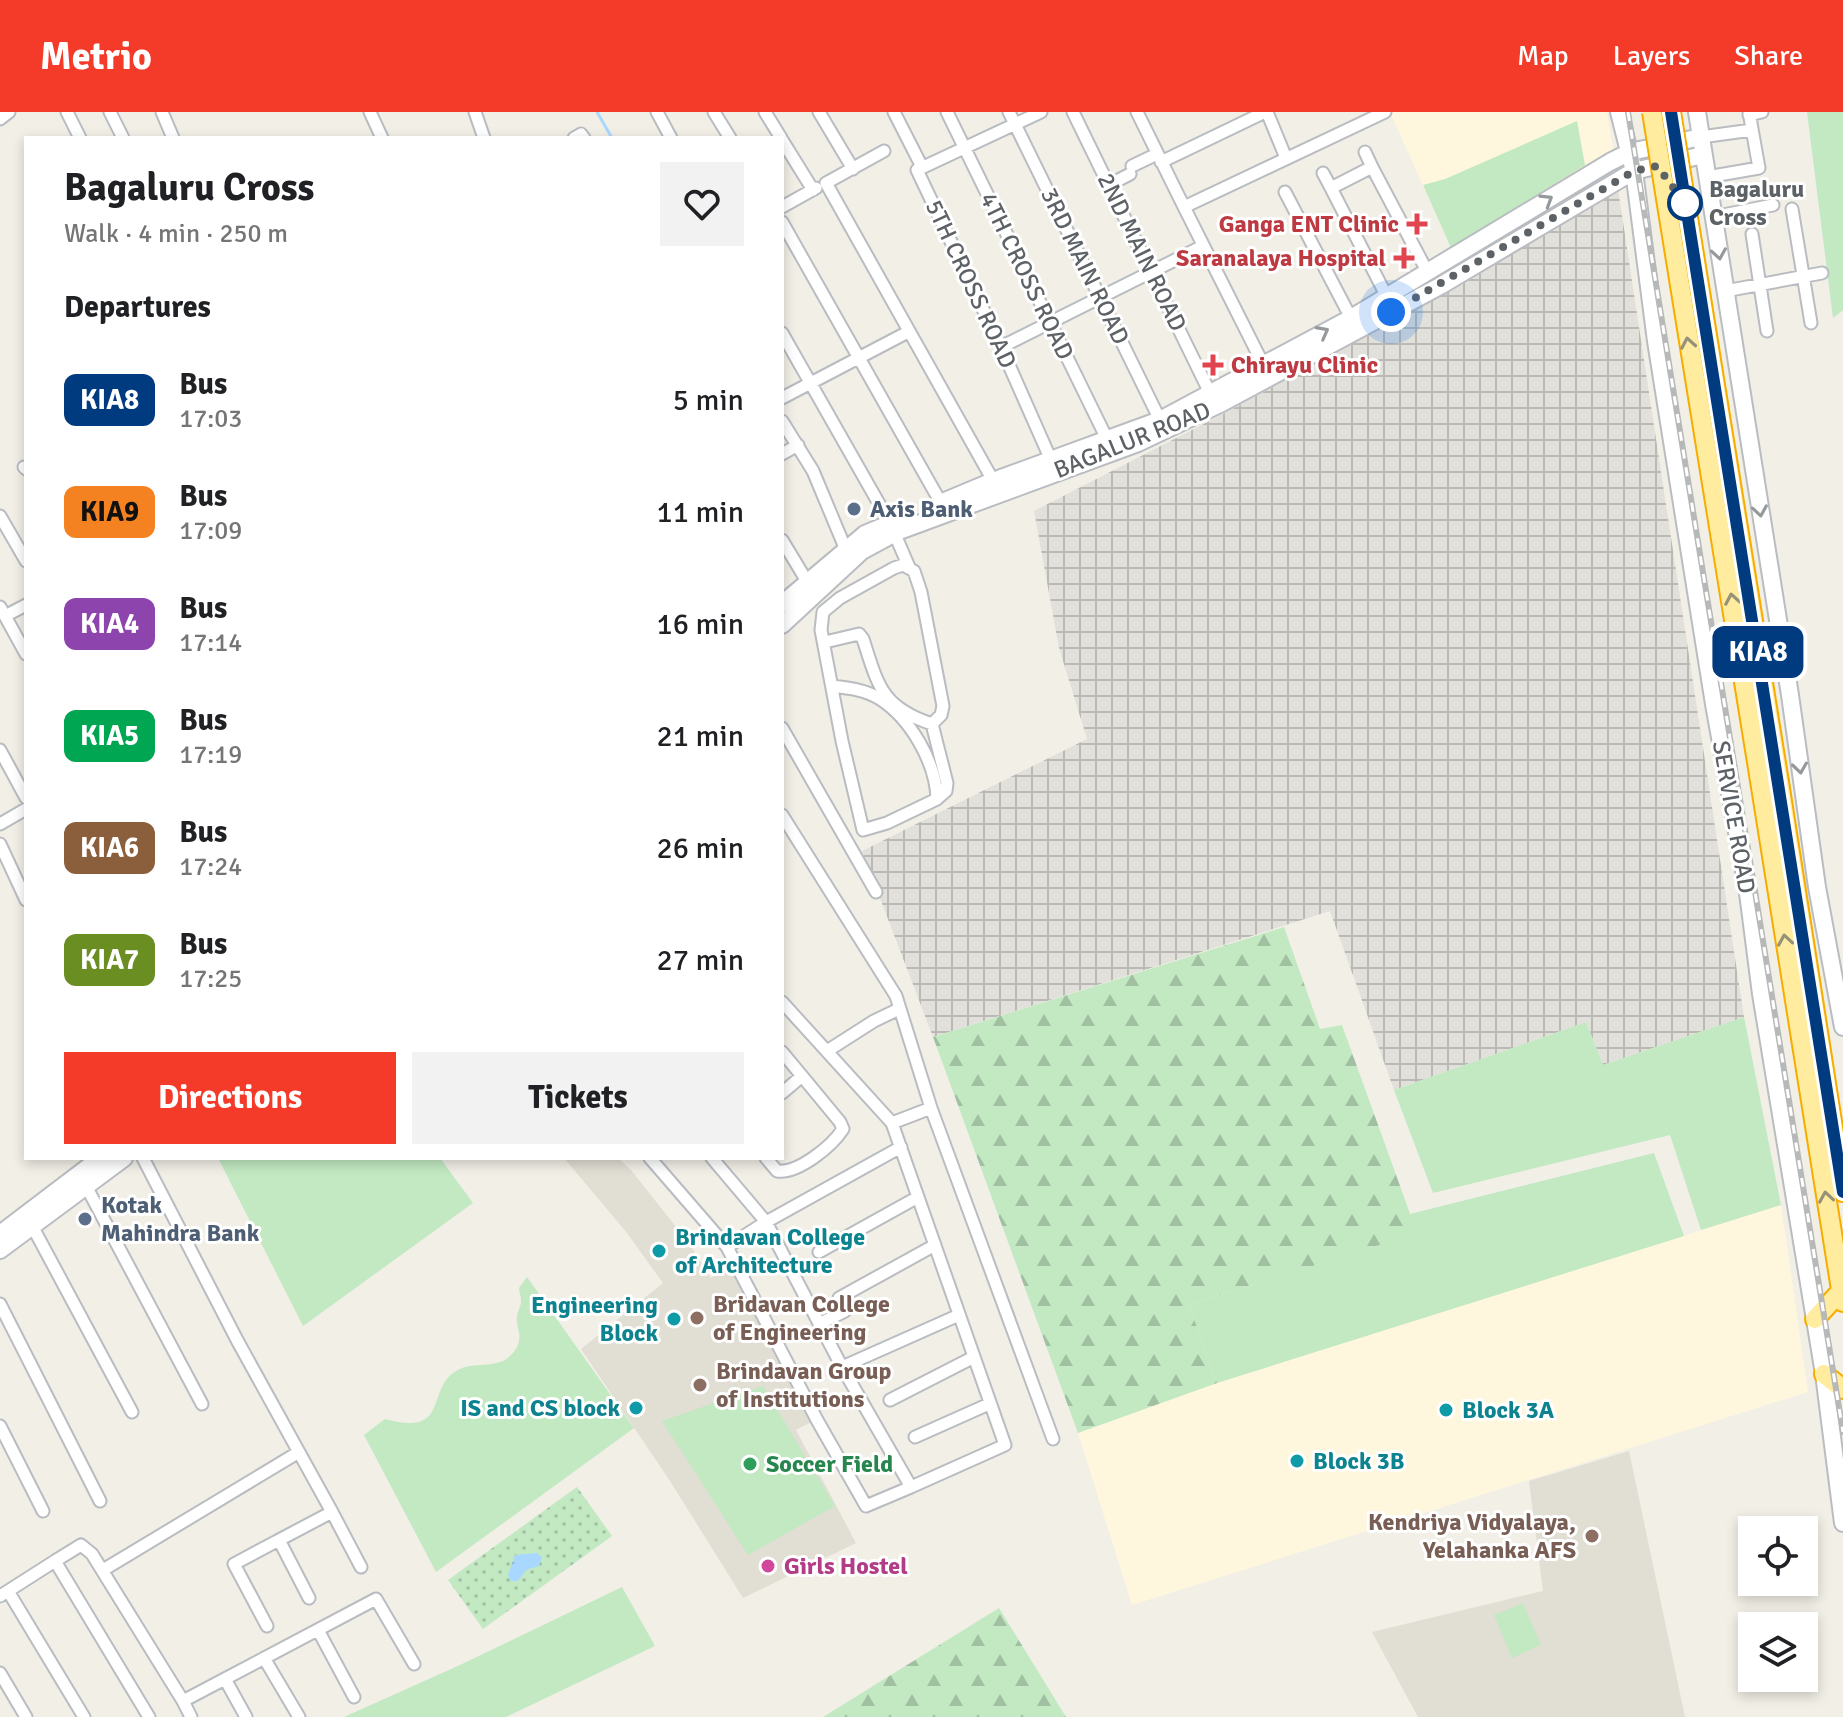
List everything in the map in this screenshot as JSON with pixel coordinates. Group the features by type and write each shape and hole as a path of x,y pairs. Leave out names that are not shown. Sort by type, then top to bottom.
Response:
{"highway":[{"path":"1652,112 1770,784 1838,1126 1843,1192"},
{"path":"1671,112 1842,1296 1815,1319"},
{"path":"1824,1374 1843,1389"}],"main road":[{"name":"SERVICE ROAD","path":"1619,112 1634,171 1656,341 1748,893 1761,994 1824,1374 1843,1523"},
{"path":"1697,112 1790,695 1817,887 1843,1027"},
{"name":"BAGALUR ROAD","path":"784,622 810,590 837,566 892,528 941,503 1138,443 1266,371 1610,162 1630,152 1701,137"},
{"name":"BAGALUR ROAD","path":"892,528 1051,460 1160,420 1210,393 1266,371 1440,286 1634,171 1703,155"},
{"name":"BAGALUR ROAD","path":"784,603 810,590"},
{"path":"0,1250 29,1220 98,1160"},
{"path":"0,1234 86,1186 121,1160"}],"street":[{"path":"67,112 79,136"},
{"path":"110,112 122,136"},
{"path":"162,112 172,136"},
{"path":"370,112 381,136"},
{"path":"475,112 483,136"},
{"path":"657,112 670,136"},
{"path":"714,112 729,136"},
{"path":"765,112 780,136"},
{"path":"819,112 853,169"},
{"name":"5TH CROSS ROAD","path":"894,112 922,167 917,170 1051,460"},
{"name":"4TH CROSS ROAD","path":"947,112 1107,439"},
{"name":"3RD MAIN ROAD","path":"1009,112 1160,420"},
{"path":"922,167 1041,112"},
{"name":"2ND MAIN ROAD","path":"1073,112 1210,393"},
{"path":"1109,185 1131,170 1266,112 1286,158"},
{"path":"1184,207 1385,112"},
{"path":"1707,177 1759,168 1749,113 1762,112"},
{"path":"1142,114 1159,158 1266,371"},
{"path":"1701,137 1752,130"},
{"path":"784,142 813,190"},
{"path":"784,206 884,151"},
{"path":"1365,152 1428,273"},
{"path":"1331,188 1372,167"},
{"path":"1323,173 1387,297"},
{"path":"826,183 996,486"},
{"path":"1285,192 1351,318"},
{"path":"1713,217 1773,205"},
{"path":"1792,209 1811,323"},
{"path":"784,225 941,503"},
{"path":"1752,234 1767,331"},
{"path":"1001,347 1203,246"},
{"path":"1725,291 1822,273"},
{"path":"784,397 908,332"},
{"path":"784,337 892,528 909,567 914,571 921,592 943,706 941,715 932,724"},
{"path":"784,424 813,471 837,566 840,598"},
{"path":"784,453 798,445"},
{"path":"0,516 24,558"},
{"path":"784,544 823,612 821,630 863,830 887,823 937,799 946,791 947,783 932,724"},
{"path":"823,612 840,598 894,568 909,567"},
{"path":"24,606 2,612 24,650"},
{"path":"825,642 859,634 878,686 902,712 932,724"},
{"path":"832,686 857,689 880,699 900,717 923,750 937,790 937,799"},
{"path":"784,735 876,892"},
{"path":"0,750 24,794"},
{"path":"0,824 24,810"},
{"path":"784,818 896,996 931,1108 1053,1439"},
{"path":"0,844 24,896"},
{"path":"652,1160 727,1247 817,1420 866,1506 1005,1445 892,1123 784,1004"},
{"path":"827,1051 899,1009"},
{"path":"768,1160 777,1171 795,1170 843,1129 784,1054"},
{"path":"784,1091 802,1076"},
{"path":"892,1123 931,1108"},
{"path":"727,1247 901,1147"},
{"path":"144,1160 237,1340 361,1567"},
{"path":"714,1160 766,1222 842,1367 911,1487"},
{"path":"86,1186 202,1404"},
{"path":"819,1252 918,1197"},
{"path":"29,1220 132,1412"},
{"path":"819,1324 845,1311 839,1298 935,1245"},
{"path":"0,1304 100,1501"},
{"path":"842,1367 959,1315"},
{"path":"890,1400 974,1357"},
{"path":"915,1437 989,1404"},
{"path":"0,1426 43,1511"},
{"path":"103,1570 299,1452"},
{"path":"267,1626 234,1564 332,1512"},
{"path":"279,1540 309,1598"},
{"path":"84,1717 4,1594 81,1545 103,1570 191,1717"},
{"path":"55,1561 149,1717"},
{"path":"183,1701 376,1599 414,1664"},
{"path":"318,1630 354,1697"},
{"path":"264,1658 299,1717"},
{"path":"0,1673 26,1717"},
{"path":"225,1679 246,1717"}],"shaded area":[{"path":"1390,112 1607,112 1613,149 1451,248"},
{"path":"1618,189 1744,1017 1603,1065 1586,1022 1394,1090 1330,911 933,1037 862,851 1087,739 1059,648 1034,511 1225,413 1461,285"},
{"name":"Brindavan Group of Institutions","path":"566,1160 620,1160 688,1242 711,1278 732,1265 813,1421 796,1430 856,1543 743,1598 670,1481 581,1349 663,1283 627,1233"},
{"path":"1781,1205 1808,1392 1132,1605 1078,1433 1217,1383"},
{"name":"Kendriya Vidyalaya, Yelahanka AFS","path":"1629,1451 1685,1717 1418,1717 1372,1632 1543,1591 1529,1481"}],"green space":[{"path":"1807,112 1843,112 1843,310 1833,318"},
{"path":"1577,121 1585,165 1451,248 1423,185 1445,179"},
{"path":"1284,927 1320,1029 1342,1025 1417,1233 1189,1305 1217,1383 1078,1433 933,1037"},
{"path":"1744,1017 1781,1205 1701,1230 1670,1135 1433,1193 1394,1090 1586,1022 1603,1065"},
{"path":"1654,1153 1684,1236 1217,1383 1189,1305 1416,1233 1410,1214"},
{"path":"219,1160 441,1160 473,1203 303,1326"},
{"path":"527,1277 634,1428 436,1572 364,1435 385,1419 420,1422 434,1409 441,1389 456,1371 497,1363 511,1355 519,1339 519,1288"},
{"name":"Soccer Field","path":"763,1386 835,1506 748,1555 662,1421"},
{"path":"577,1487 612,1536 483,1629 448,1580"},
{"path":"622,1587 655,1646 506,1717 344,1717 460,1665"},
{"path":"1523,1603 1541,1645 1512,1658 1494,1615"},
{"path":"999,1608 1066,1717 823,1717"}],"water":[{"path":"537,1553 542,1557 539,1566 526,1570 518,1581 511,1581 508,1575 515,1555"}],"waterway":[{"path":"597,112 611,136"}],"railway":[{"path":"1628,112 1843,1432"}],"bus line":[{"name":"KIA8","path":"1671,112 1843,1192"}],"place":[{"name":"Bagaluru Cross","path":"1685,203"},
{"name":"Ganga ENT Clinic","path":"1417,224"},
{"name":"Saranalaya Hospital","path":"1404,258"},
{"name":"Chirayu Clinic","path":"1213,365"},
{"name":"Axis Bank","path":"854,509"},
{"name":"Kotak Mahindra Bank","path":"85,1219"},
{"name":"Brindavan College of Architecture","path":"659,1251"},
{"name":"Bridavan College of Engineering","path":"697,1318"},
{"name":"Engineering Block","path":"674,1319"},
{"name":"Brindavan Group of Institutions","path":"700,1385"},
{"name":"IS and CS block","path":"636,1408"},
{"name":"Block 3A","path":"1446,1410"},
{"name":"Block 3B","path":"1297,1461"},
{"name":"Soccer Field","path":"750,1464"},
{"name":"Kendriya Vidyalaya, Yelahanka AFS","path":"1592,1536"},
{"name":"Girls Hostel","path":"768,1566"}],"route":[{"path":"1391,312 1634,171 1657,166 1685,203"}]}
